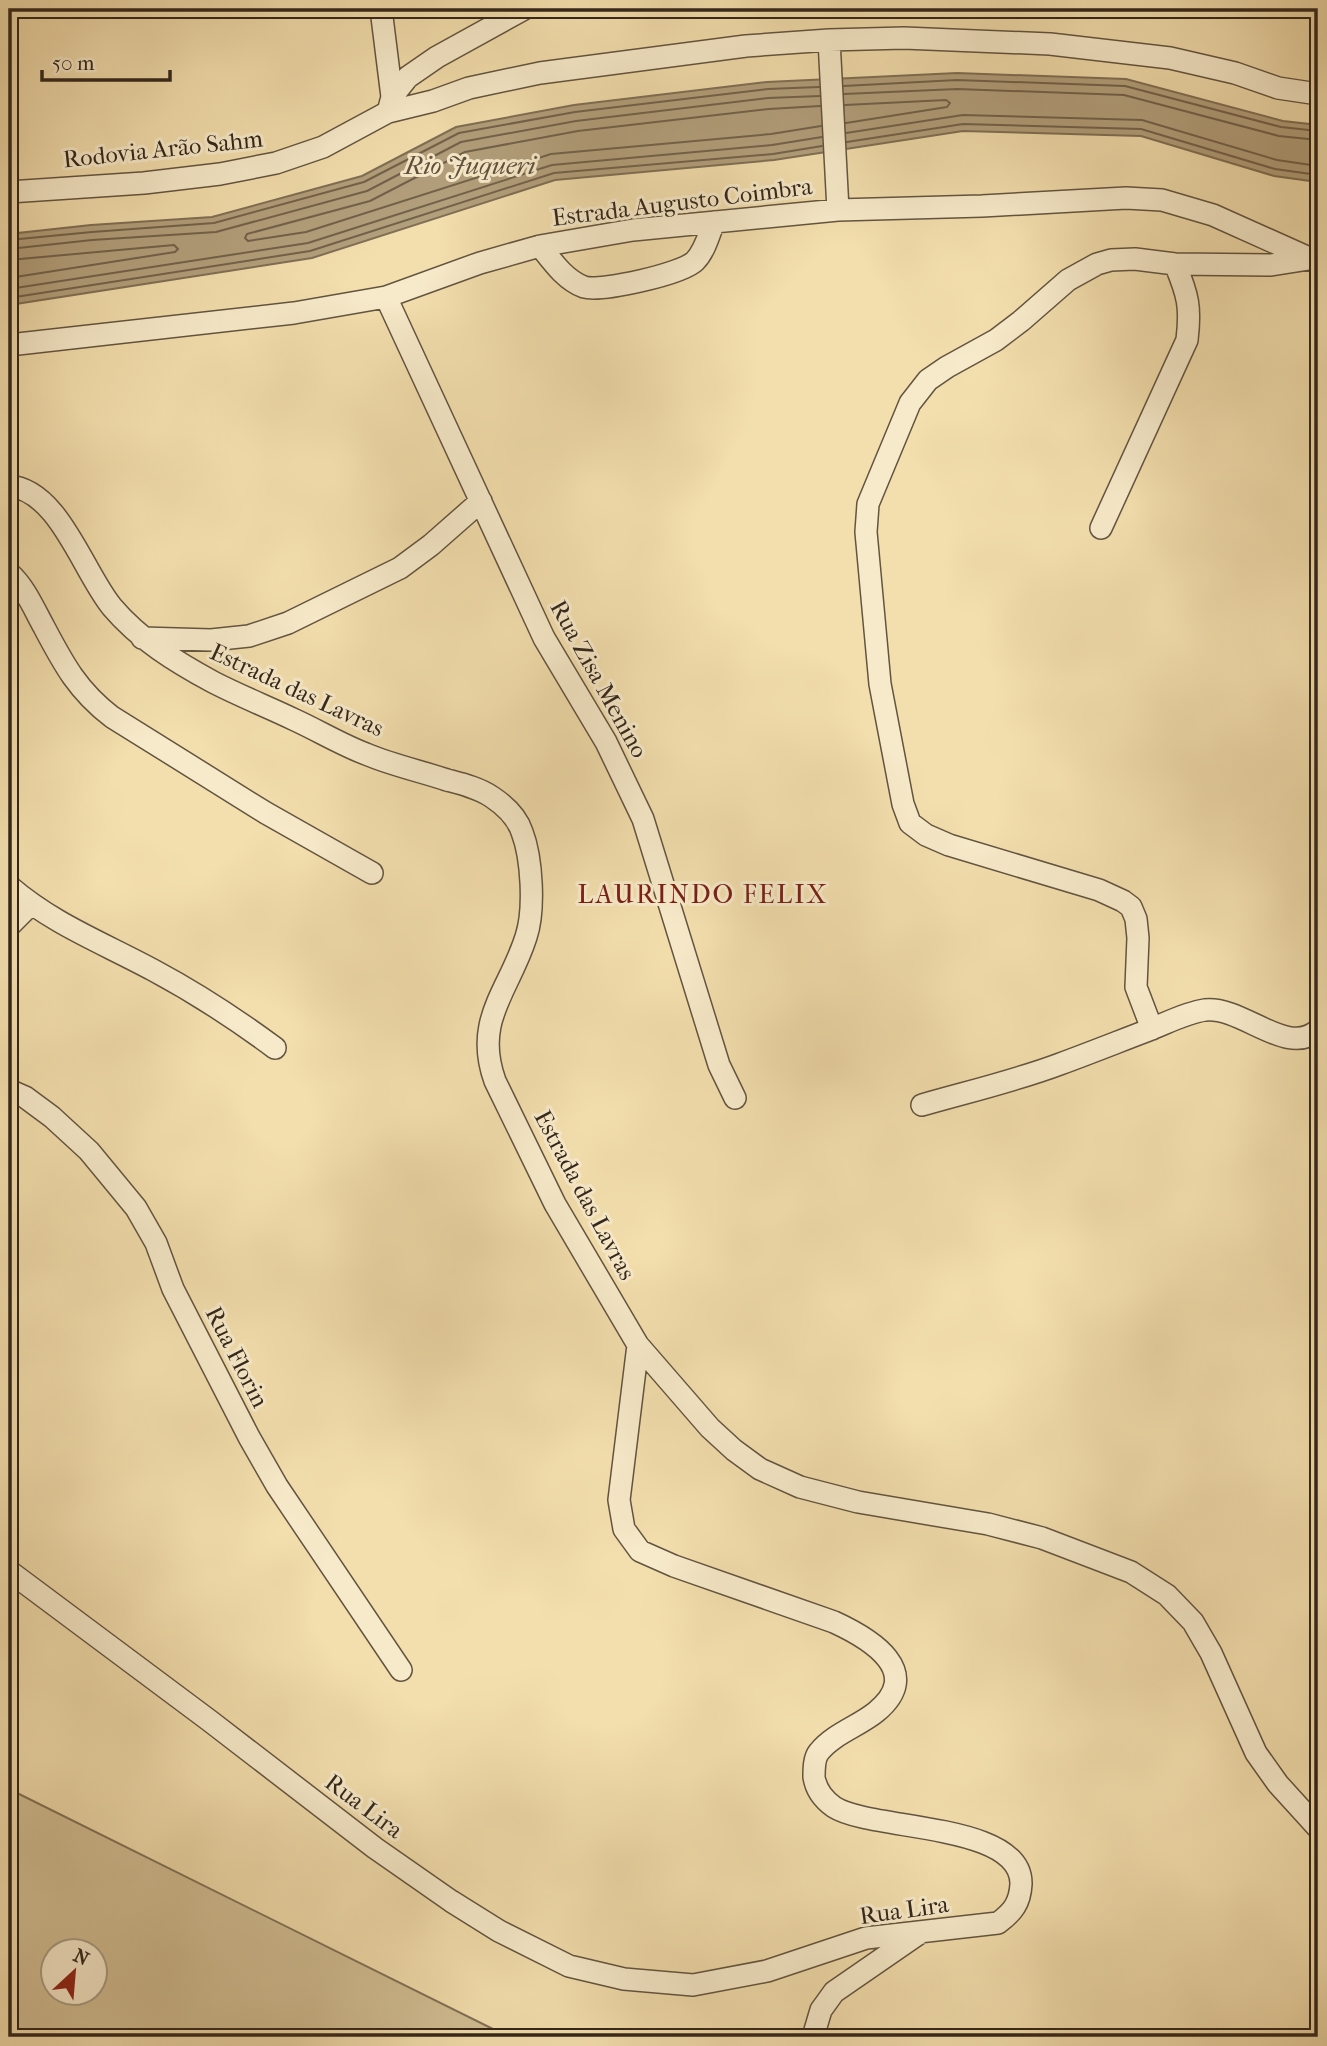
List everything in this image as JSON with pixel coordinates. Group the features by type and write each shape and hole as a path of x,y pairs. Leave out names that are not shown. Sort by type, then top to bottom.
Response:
{"street":[{"path":"381,9 390,105 433,101 469,88 540,74 746,46 904,38 1050,44 1170,58 1236,73 1278,88 1318,94"},
{"name":"Rodovia Arão Sahm","path":"9,192 144,183 220,174 276,163 323,147 390,105 408,77 524,9"},
{"path":"829,40 838,210"},
{"name":"Estrada Augusto Coimbra","path":"9,345 294,313 386,297 481,263 540,246 634,230 838,210 1126,198 1162,200 1213,215 1313,261"},
{"path":"540,246 557,268 573,281 586,287 600,288 677,272 695,261 714,222"},
{"path":"1152,1029 1136,987 1138,938 1136,919 1131,907 1098,890 949,845 926,835 910,823 897,778 880,684 866,531 868,504 910,403 928,380 996,340 1068,280 1083,271 1111,260 1271,265 1313,261"},
{"path":"1101,528 1187,340 1190,312 1186,290 1175,264"},
{"name":"Rua Zisa Menino","path":"386,297 544,638 606,742 643,819 719,1065 736,1098"},
{"name":"Estrada das Lavras","path":"9,486 28,491 41,500 53,513 104,596 142,638 177,662 217,684 366,754 490,795 509,811 522,831 530,864 531,916 526,937 492,1018 488,1061 495,1082 555,1204 638,1345 710,1428 760,1469 800,1487 858,1502 988,1524 1042,1538 1132,1572 1167,1595 1193,1622 1211,1653 1256,1754 1278,1784 1318,1828"},
{"path":"142,638 211,640 249,636 288,623 400,568 440,538 481,501"},
{"path":"9,573 25,591 62,661 89,700 266,813 372,873"},
{"path":"9,886 30,905 56,921 197,994 275,1048"},
{"path":"9,926 30,905"},
{"path":"922,1105 1056,1066 1182,1016 1205,1010 1221,1011 1297,1040 1310,1038 1318,1030"},
{"name":"Rua Florin","path":"9,1090 25,1097 52,1117 89,1151 136,1208 156,1243 173,1289 277,1486 401,1670"},
{"name":"Rua Lira","path":"9,1571 375,1848 499,1931 569,1966 624,1979 693,1985 767,1971 866,1938 998,1923 1012,1913 1020,1896 1021,1877 1012,1862 997,1850 979,1841 927,1827 871,1820 848,1814 833,1806 819,1793 814,1780 818,1753 831,1741 876,1712 890,1698 896,1678 891,1661 855,1631 674,1566 640,1551 624,1528 619,1500 638,1345"},
{"path":"813,2037 821,2010 834,1992 921,1932"}],"shaded area":[{"path":"9,1789 501,2033 518,2037 9,2037"}],"water":[{"name":"Rio Juqueri","path":"957,73 1126,79 1283,121 1318,125 1318,182 1274,176 1141,136 963,131 774,160 555,180 312,258 9,305 9,234 91,225 212,217 362,176 456,127 574,105 767,82"}],"district":[{"name":"LAURINDO FELIX","path":"703,894"}]}
